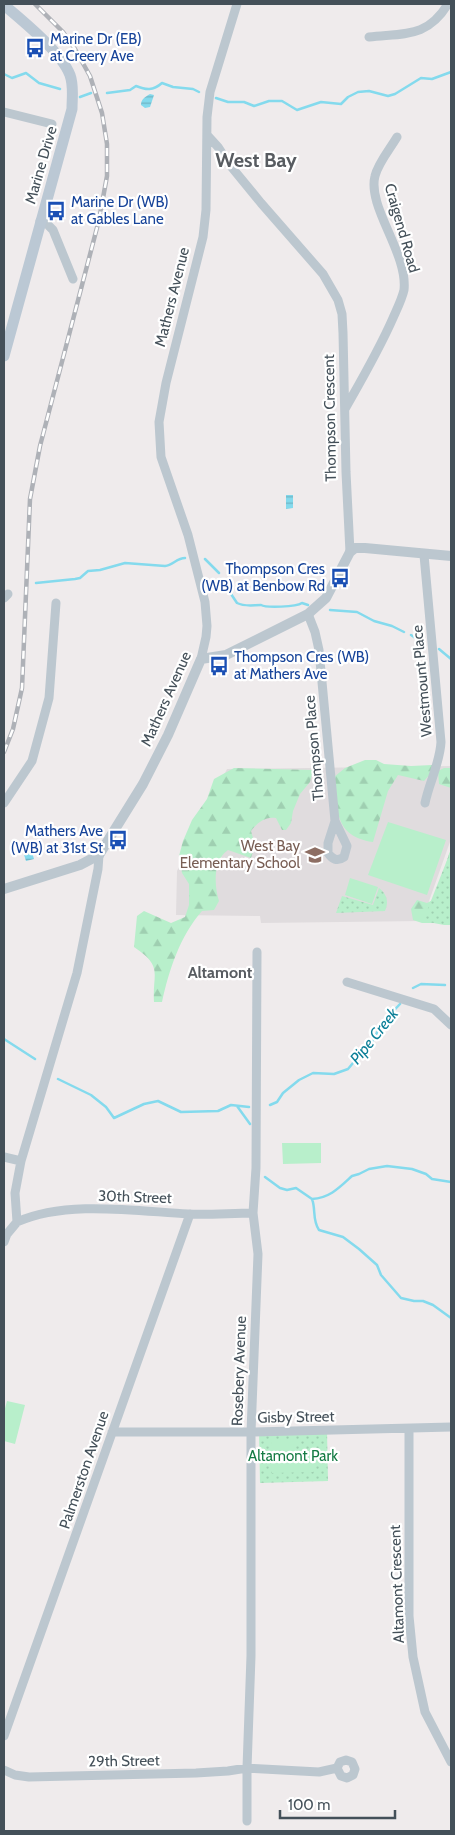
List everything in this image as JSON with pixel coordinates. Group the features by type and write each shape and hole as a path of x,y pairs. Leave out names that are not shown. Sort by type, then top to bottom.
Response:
{"main road":[{"name":"Marine Drive","path":"4,4 60,58 70,74 73,87 72,109 4,356"}],"street":[{"name":"Mathers Avenue","path":"17,1222 15,1193 21,1161 77,973 99,856 160,751 201,659 206,637 207,614 205,602 188,535 161,457 159,432 162,398 203,237 206,210 210,92 237,4"},
{"path":"369,37 424,29 441,15 448,4"},
{"path":"4,112 52,124"},
{"name":"Thompson Crescent","path":"201,659 226,655 308,614 326,598 350,552 342,314 333,289 323,274 260,203 208,136"},
{"name":"Craigend Road","path":"344,410 365,376 404,291 402,267 377,201 374,182 377,170 397,137"},
{"path":"40,221 48,224 53,230 74,279"},
{"path":"350,552 355,548 365,548 424,555 451,556"},
{"name":"Westmount Place","path":"424,555 441,742 425,803"},
{"path":"4,803 32,761 49,698 56,603"},
{"name":"Thompson Place","path":"308,614 318,642 335,821"},
{"path":"4,889 99,856"},
{"name":"Rosebery Avenue","path":"247,1821 251,1656 251,1432 258,1254 253,1213 256,1168 257,952"},
{"path":"347,982 434,1009 451,1025"},
{"path":"4,1157 21,1161"},
{"name":"30th Street","path":"17,1222 43,1213 61,1210 152,1211 190,1214 253,1213"},
{"name":"Palmerston Avenue","path":"4,1736 7,1715 62,1575 190,1214"},
{"path":"4,1242 7,1234 17,1222"},
{"name":"Gisby Street","path":"112,1432 251,1432 451,1427"},
{"name":"Altamont Crescent","path":"409,1429 409,1616 413,1657 425,1712 451,1762"},
{"name":"29th Street","path":"4,1770 15,1775 28,1777 196,1774 228,1772 247,1768 319,1772 337,1768"}],"shaded area":[{"name":"West Bay Elementary School","path":"451,766 451,839 422,921 261,923 260,916 176,915 177,871 227,769"}],"green space":[{"path":"365,760 376,760 384,764 432,765 431,773 424,781 398,775 388,791 373,842 360,839 344,827 340,819 336,800 334,777 345,768"},
{"path":"234,768 313,770 310,782 300,794 293,811 291,823 286,830 282,830 276,818 265,819 251,831 255,845 251,858 228,850 223,854 216,873 216,888 219,901 214,910 202,911 187,931 176,954 162,1002 154,1002 155,977 153,966 150,960 134,947 137,916 144,911 171,923 185,917 189,905 189,884 182,873 179,856 183,841 192,820 207,799 214,779"},
{"path":"444,768 451,768 451,788 439,784 438,771"},
{"path":"388,822 446,840 427,895 368,875"},
{"path":"451,849 451,923 422,923 413,920 411,909 417,900 427,903 442,895 446,866"},
{"path":"451,850 451,925 423,921"},
{"path":"350,878 378,887 372,904 345,895"},
{"path":"379,888 386,898 385,911 336,913 342,896 373,905"},
{"path":"282,1143 321,1143 321,1163 283,1164"},
{"path":"7,1401 25,1405 15,1444 4,1441 4,1412"},
{"name":"Altamont Park","path":"327,1430 328,1481 260,1483 259,1432"},
{"path":"295,1439 295,1453 313,1453 313,1472 272,1473 271,1440"}],"water":[{"path":"150,94 154,95 150,107 145,108 141,105 142,101"},
{"path":"286,495 293,495 293,508 286,509"},
{"path":"29,842 34,859 26,861 21,845"}],"waterway":[{"path":"216,98 228,102 244,102 254,106 269,101 282,101 297,110 321,102 341,104 348,97 358,92 369,91 388,96 395,94 421,78 432,79 451,72"},
{"path":"4,74 12,78 26,73 39,83 60,89"},
{"path":"107,93 130,90 136,86 152,89 162,83 199,92"},
{"path":"80,97 91,93"},
{"path":"36,583 80,578 88,571 100,570 125,563 165,566 185,558"},
{"path":"205,559 219,573"},
{"path":"221,579 237,603 240,604 275,607 302,603 308,605"},
{"path":"330,610 357,612 374,621 392,626 404,632"},
{"path":"411,635 423,643"},
{"path":"439,649 451,659"},
{"name":"Pipe Creek","path":"413,988 421,984 445,985"},
{"name":"Pipe Creek","path":"270,1105 277,1102 283,1093 299,1080 313,1073 334,1074 348,1069 371,1043 384,1021 400,1004"},
{"name":"Pipe Creek","path":"4,1039 35,1059"},
{"name":"Pipe Creek","path":"58,1079 91,1095 106,1107 114,1118 144,1104 158,1101 181,1112 218,1111 231,1105 249,1107"},
{"name":"Pipe Creek","path":"237,1106 250,1124"},
{"name":"Pipe Creek","path":"265,1177 280,1188 287,1190 296,1188 312,1199 324,1197 339,1188 352,1176 369,1169 387,1166 412,1169 426,1174 432,1179 451,1182"},
{"name":"Pipe Creek","path":"312,1199 319,1230 343,1237 359,1249 377,1265 381,1275 401,1298 423,1301 433,1305 451,1318"}],"railway":[{"path":"4,752 13,729 22,688 30,499 40,446 99,220 107,176 107,144 102,113 90,76 63,32 35,4"}],"place":[{"name":"Marine Dr (EB) at Creery Ave","path":"35,48"},
{"name":"Marine Dr (WB) at Gables Lane","path":"56,211"},
{"name":"Thompson Cres (WB) at Benbow Rd","path":"340,578"},
{"name":"Thompson Cres (WB) at Mathers Ave","path":"219,666"},
{"name":"Mathers Ave (WB) at 31st St","path":"118,840"},
{"name":"West Bay Elementary School","path":"315,855"}],"district":[{"name":"West Bay","path":"256,160"},
{"name":"Altamont","path":"220,972"}]}
